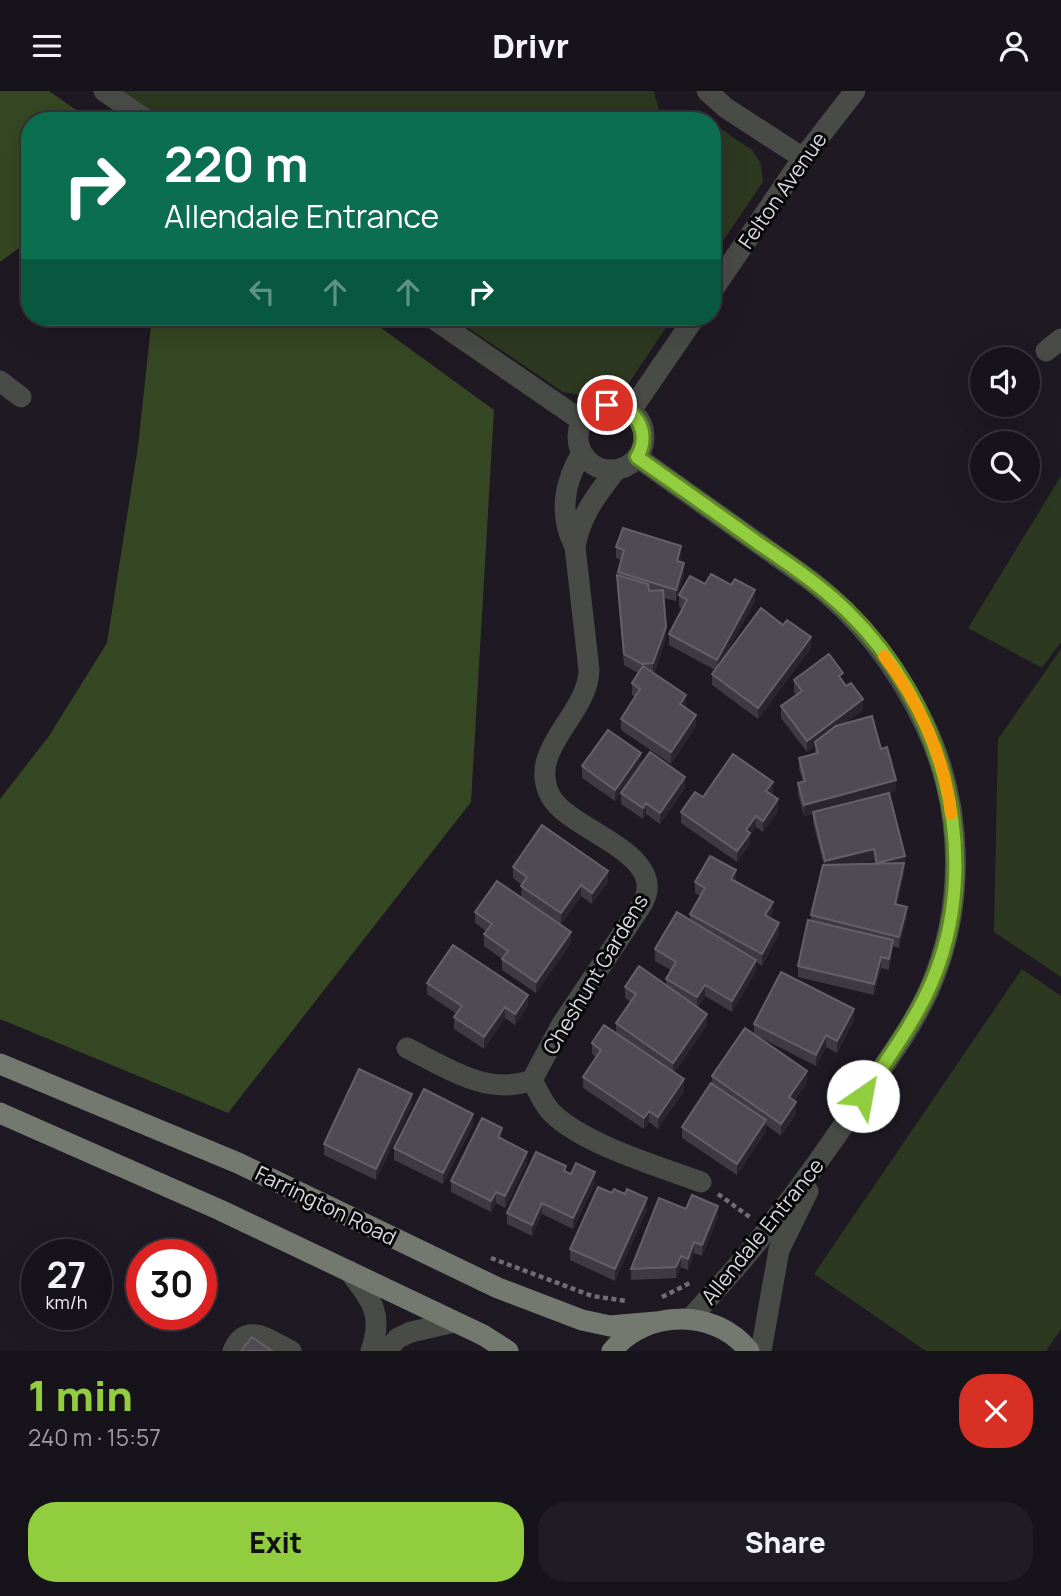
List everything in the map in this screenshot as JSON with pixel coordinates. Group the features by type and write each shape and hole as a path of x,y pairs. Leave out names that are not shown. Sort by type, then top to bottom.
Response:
{"main road":[{"name":"Farrington Road","path":"0,1064 238,1163 510,1292 582,1320 610,1326 690,1319"},
{"path":"0,1113 220,1210 483,1335 508,1351"},
{"path":"690,1319 729,1333 749,1351"},
{"path":"612,1351 633,1332 656,1322"}],"street":[{"path":"104,91 135,112"},
{"path":"707,91 726,108 803,158"},
{"name":"Felton Avenue","path":"721,278 803,158 855,91"},
{"path":"444,326 582,421"},
{"path":"630,412 689,326"},
{"path":"0,381 21,397"},
{"path":"601,406 619,406 630,412 639,421 643,433 642,446 637,457 616,470 598,468 582,453 578,439 582,421 590,412 601,406"},
{"path":"575,547 566,521 566,494 572,468 582,453"},
{"name":"Allendale Entrance","path":"637,457 810,580 849,613 902,681 931,738 946,782 955,868 951,917 944,948 918,1012 833,1142 765,1233 690,1319"},
{"path":"575,547 579,527 590,504 616,470"},
{"name":"Cheshunt Gardens","path":"532,1080 562,1024 641,906 647,890 646,877 635,860 562,810 552,799 545,782 547,757 582,700 588,685 589,670 575,547"},
{"path":"407,1048 483,1084 508,1086 532,1080 550,1110 572,1127 627,1154 701,1182"},
{"name":"Allendale Entrance","path":"761,1351 779,1250 833,1142"},
{"path":"349,1271 372,1301 378,1322 371,1351"},
{"path":"386,1351 398,1338 411,1332 455,1322"},
{"path":"233,1351 236,1343 247,1334 255,1333 291,1351"}],"path":[{"path":"701,1182 755,1220 747,1229"},
{"path":"490,1257 592,1296 633,1302"},
{"path":"655,1298 666,1296 694,1280"}],"green space":[{"path":"0,91 49,91 79,112 21,112 21,247 0,262"},
{"path":"120,91 654,91 660,112 150,112"},
{"path":"721,129 752,150 761,164 763,182 721,244"},
{"path":"151,326 378,326 494,410 471,802 228,1113 0,1019 0,799 49,736 107,643 138,446"},
{"path":"465,326 667,326 617,401 563,392"},
{"path":"1061,476 1061,642 1042,668 968,628"},
{"path":"1061,649 1061,977 994,932 998,739"},
{"path":"1022,969 1061,996 1061,1329 1046,1351 926,1351 814,1274"}],"building":[{"path":"623,528 681,546 677,561 684,563 676,590 618,572 624,550 616,547"},
{"path":"711,574 731,585 735,579 755,590 717,660 669,634 687,600 679,595 690,576 705,584"},
{"path":"617,575 648,584 649,591 663,590 666,627 653,663 642,664 624,654"},
{"path":"761,608 783,625 787,620 811,637 758,708 712,674"},
{"path":"829,654 843,673 839,676 846,686 851,683 863,699 807,741 781,706 802,691 794,680"},
{"path":"643,666 686,695 680,704 696,715 671,752 621,719 640,689 632,683"},
{"path":"872,716 881,749 887,747 896,780 804,805 798,783 805,781 799,758 818,753 815,742 836,726"},
{"path":"608,730 641,753 615,790 582,766"},
{"path":"650,752 685,777 660,813 646,803 643,808 621,793"},
{"path":"733,754 773,782 766,791 778,799 763,821 756,816 746,830 750,833 737,851 681,812 695,792 703,797"},
{"path":"889,793 905,856 877,863 874,849 825,861 813,812"},
{"path":"542,825 608,871 592,893 581,885 561,913 521,886 527,877 513,867"},
{"path":"710,856 736,870 731,879 773,902 765,915 779,923 762,954 690,914 705,888 695,882"},
{"path":"904,863 895,904 907,907 899,937 811,915 823,865"},
{"path":"497,881 571,932 536,982 502,959 508,951 484,934 492,924 475,912"},
{"path":"677,912 756,960 732,1001 705,985 697,997 666,979 676,962 655,949"},
{"path":"808,920 893,940 889,959 881,957 874,984 798,966"},
{"path":"453,945 528,995 515,1014 505,1007 484,1037 454,1017 462,1006 427,983"},
{"path":"639,966 707,1014 673,1063 616,1023 636,994 625,987"},
{"path":"781,972 854,1009 837,1041 826,1035 816,1055 754,1024"},
{"path":"604,1025 684,1079 658,1117 649,1111 644,1118 583,1077 601,1050 592,1043"},
{"path":"745,1028 807,1071 789,1097 796,1102 781,1124 712,1076"},
{"path":"359,1069 412,1094 376,1169 324,1144"},
{"path":"711,1083 766,1120 737,1164 682,1127"},
{"path":"424,1089 473,1114 443,1173 394,1148"},
{"path":"482,1118 502,1128 498,1137 527,1152 505,1196 496,1192 491,1201 451,1181"},
{"path":"536,1152 566,1166 564,1171 571,1174 576,1163 595,1172 573,1218 542,1203 532,1225 507,1213"},
{"path":"598,1187 612,1193 614,1189 625,1194 627,1189 647,1198 615,1269 570,1249"},
{"path":"692,1195 718,1206 702,1245 694,1242 688,1259 681,1256 676,1267 631,1269 659,1198 686,1209"},
{"path":"252,1337 272,1351 241,1351"}],"slow traffic":[{"path":"884,656 902,681 931,738 946,782 951,814"}],"route":[{"path":"607,405 625,408 639,421 643,439 637,457 810,580 849,613 902,681 940,761 950,801 955,868 955,888 944,948 918,1012 863,1096"}]}
